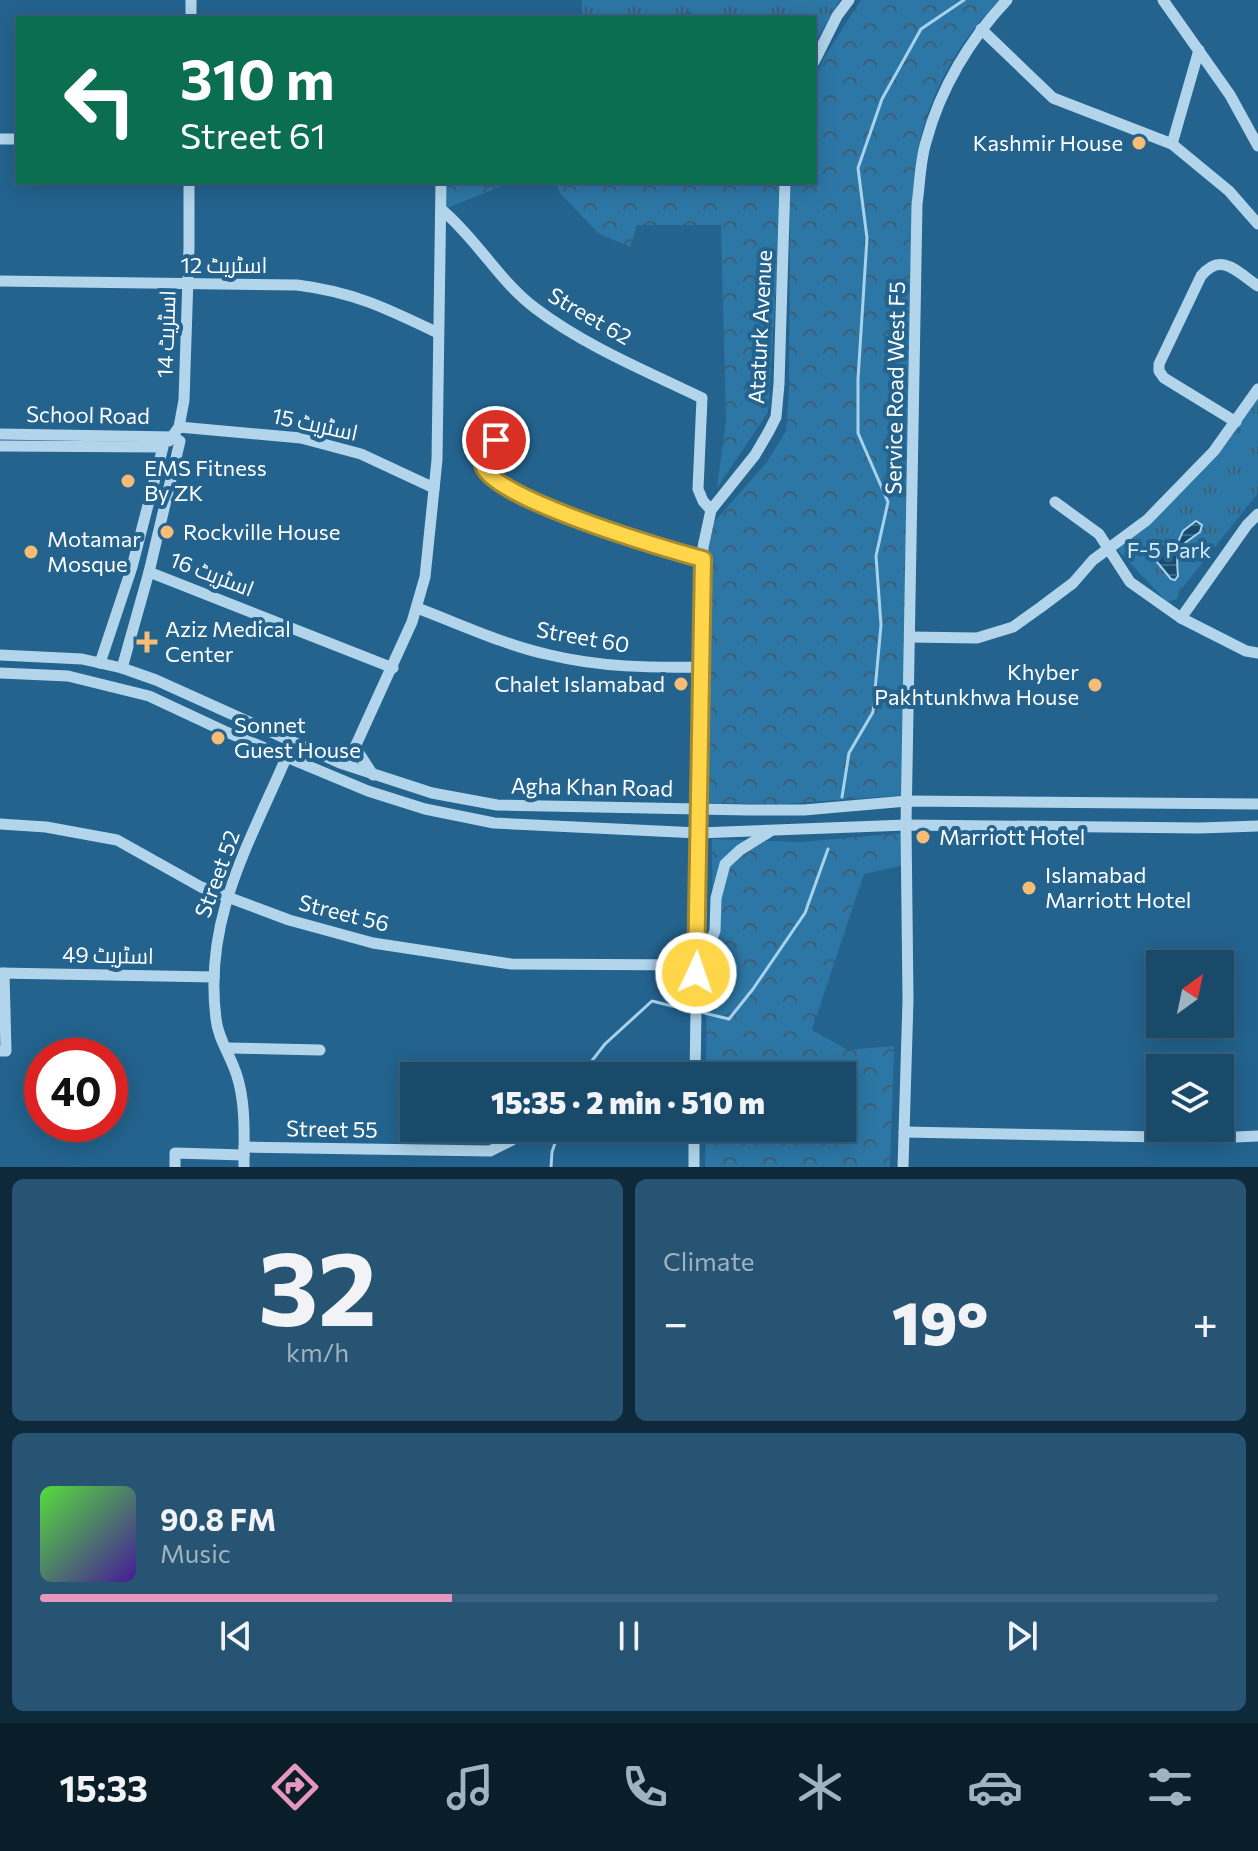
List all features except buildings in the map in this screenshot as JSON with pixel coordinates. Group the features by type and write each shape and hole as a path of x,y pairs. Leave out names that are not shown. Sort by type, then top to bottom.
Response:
{"street":[{"path":"816,58 837,16 849,0"},
{"name":"Service Road West F5","path":"903,1167 908,1000 906,825 917,204 926,142 952,77 981,29 1007,0"},
{"path":"1163,0 1230,95 1258,146"},
{"path":"981,29 1053,98 1172,144 1229,191 1258,224"},
{"path":"1172,144 1199,50"},
{"name":"اسٹریٹ 14","path":"177,437 184,400 189,184"},
{"path":"373,775 355,747 393,668 417,608 425,577 434,488 441,184"},
{"name":"Ataturk Avenue","path":"695,1062 703,559 711,510 755,455 776,417 785,184"},
{"name":"Street 62","path":"442,210 533,307 618,357 702,398 698,489 711,510"},
{"path":"1236,422 1164,378 1159,364 1209,265 1219,262 1228,265 1258,286"},
{"name":"اسٹریٹ 12","path":"0,281 297,285 335,290 370,302 438,333"},
{"path":"910,637 977,638 1013,627 1073,583 1093,560 1147,520 1214,451 1258,389"},
{"name":"School Road","path":"0,434 177,437"},
{"path":"163,447 177,437"},
{"path":"122,668 149,572 177,437"},
{"name":"اسٹریٹ 15","path":"177,437 301,438 361,454 434,488"},
{"path":"496,440 483,465 486,474 496,482 620,535 703,559"},
{"name":"School Road","path":"0,446 163,447 132,567 100,663"},
{"path":"1055,502 1099,534 1130,582 1181,618 1246,651 1258,653"},
{"path":"1181,618 1258,514"},
{"name":"اسٹریٹ 16","path":"149,572 393,668"},
{"name":"Street 60","path":"417,608 562,658 628,667 702,667"},
{"name":"Agha Khan Road","path":"0,655 70,658 122,668 373,775 432,793 497,805 804,810 907,801 1258,804"},
{"path":"68,676 70,658"},
{"name":"Agha Khan Road","path":"0,673 68,676 149,696 287,757 383,795 425,809 494,823 698,833 906,825 1258,826"},
{"name":"Street 52","path":"244,1156 239,1079 219,1036 215,1018 217,932 234,872 293,742"},
{"name":"Street 56","path":"0,824 46,827 117,840 201,887 336,934 468,959 558,966 696,969"},
{"path":"696,969 715,931 716,898 725,864 740,850 769,832"},
{"path":"0,1051 6,1051 2,973"},
{"name":"اسٹریٹ 49","path":"2,973 214,977"},
{"path":"227,1048 320,1050"},
{"path":"904,1132 1215,1138 1258,1136"},
{"name":"Street 55","path":"175,1167 175,1153 244,1156 490,1151 508,1142"},
{"path":"694,1142 694,1167"}],"green space":[{"path":"582,0 840,0 816,41 816,16 697,16 690,12 680,16 581,16"},
{"path":"861,0 1000,0 975,28 944,76 923,128 916,165 912,203 904,795 783,804 703,803 709,528 767,462 786,431 790,184 816,184 816,77 823,59"},
{"path":"443,184 507,184 442,210"},
{"path":"557,184 783,184 768,412 717,488 726,421 721,225 637,225 630,247 598,233 560,193"},
{"name":"F-5 Park","path":"1258,397 1258,493 1179,592 1177,599 1167,602 1117,549"},
{"path":"904,833 904,865 864,874 812,1030 848,1050 894,1046 890,1167 705,1167 706,1142 856,1142 856,1062 706,1062 707,985 713,962 712,839 801,842"}],"shaded area":[{"path":"1196,521 1202,525 1200,532 1180,549 1178,576 1175,580 1171,579 1157,562 1155,545 1159,542 1175,549 1183,531"}],"waterway":[{"path":"842,797 849,753 873,712 881,625 876,556 888,502 858,433 858,379 867,238 858,168 882,99 921,29 964,0"},
{"path":"704,1013 729,1019 753,989 805,913 828,849"},
{"path":"591,1062 605,1044 652,1001 688,1010"},
{"path":"551,1167 555,1142"}],"place":[{"name":"Kashmir House","path":"1139,143"},
{"name":"EMS Fitness By ZK","path":"128,481"},
{"name":"Rockville House","path":"167,532"},
{"name":"Motamar Mosque","path":"31,552"},
{"name":"Aziz Medical Center","path":"147,642"},
{"name":"Chalet Islamabad","path":"681,684"},
{"name":"Khyber Pakhtunkhwa House","path":"1095,685"},
{"name":"Sonnet Guest House","path":"218,738"},
{"name":"Marriott Hotel","path":"923,837"},
{"name":"Islamabad Marriott Hotel","path":"1029,888"}],"route":[{"path":"496,440 483,465 486,474 496,482 620,535 703,559 696,973"}]}
